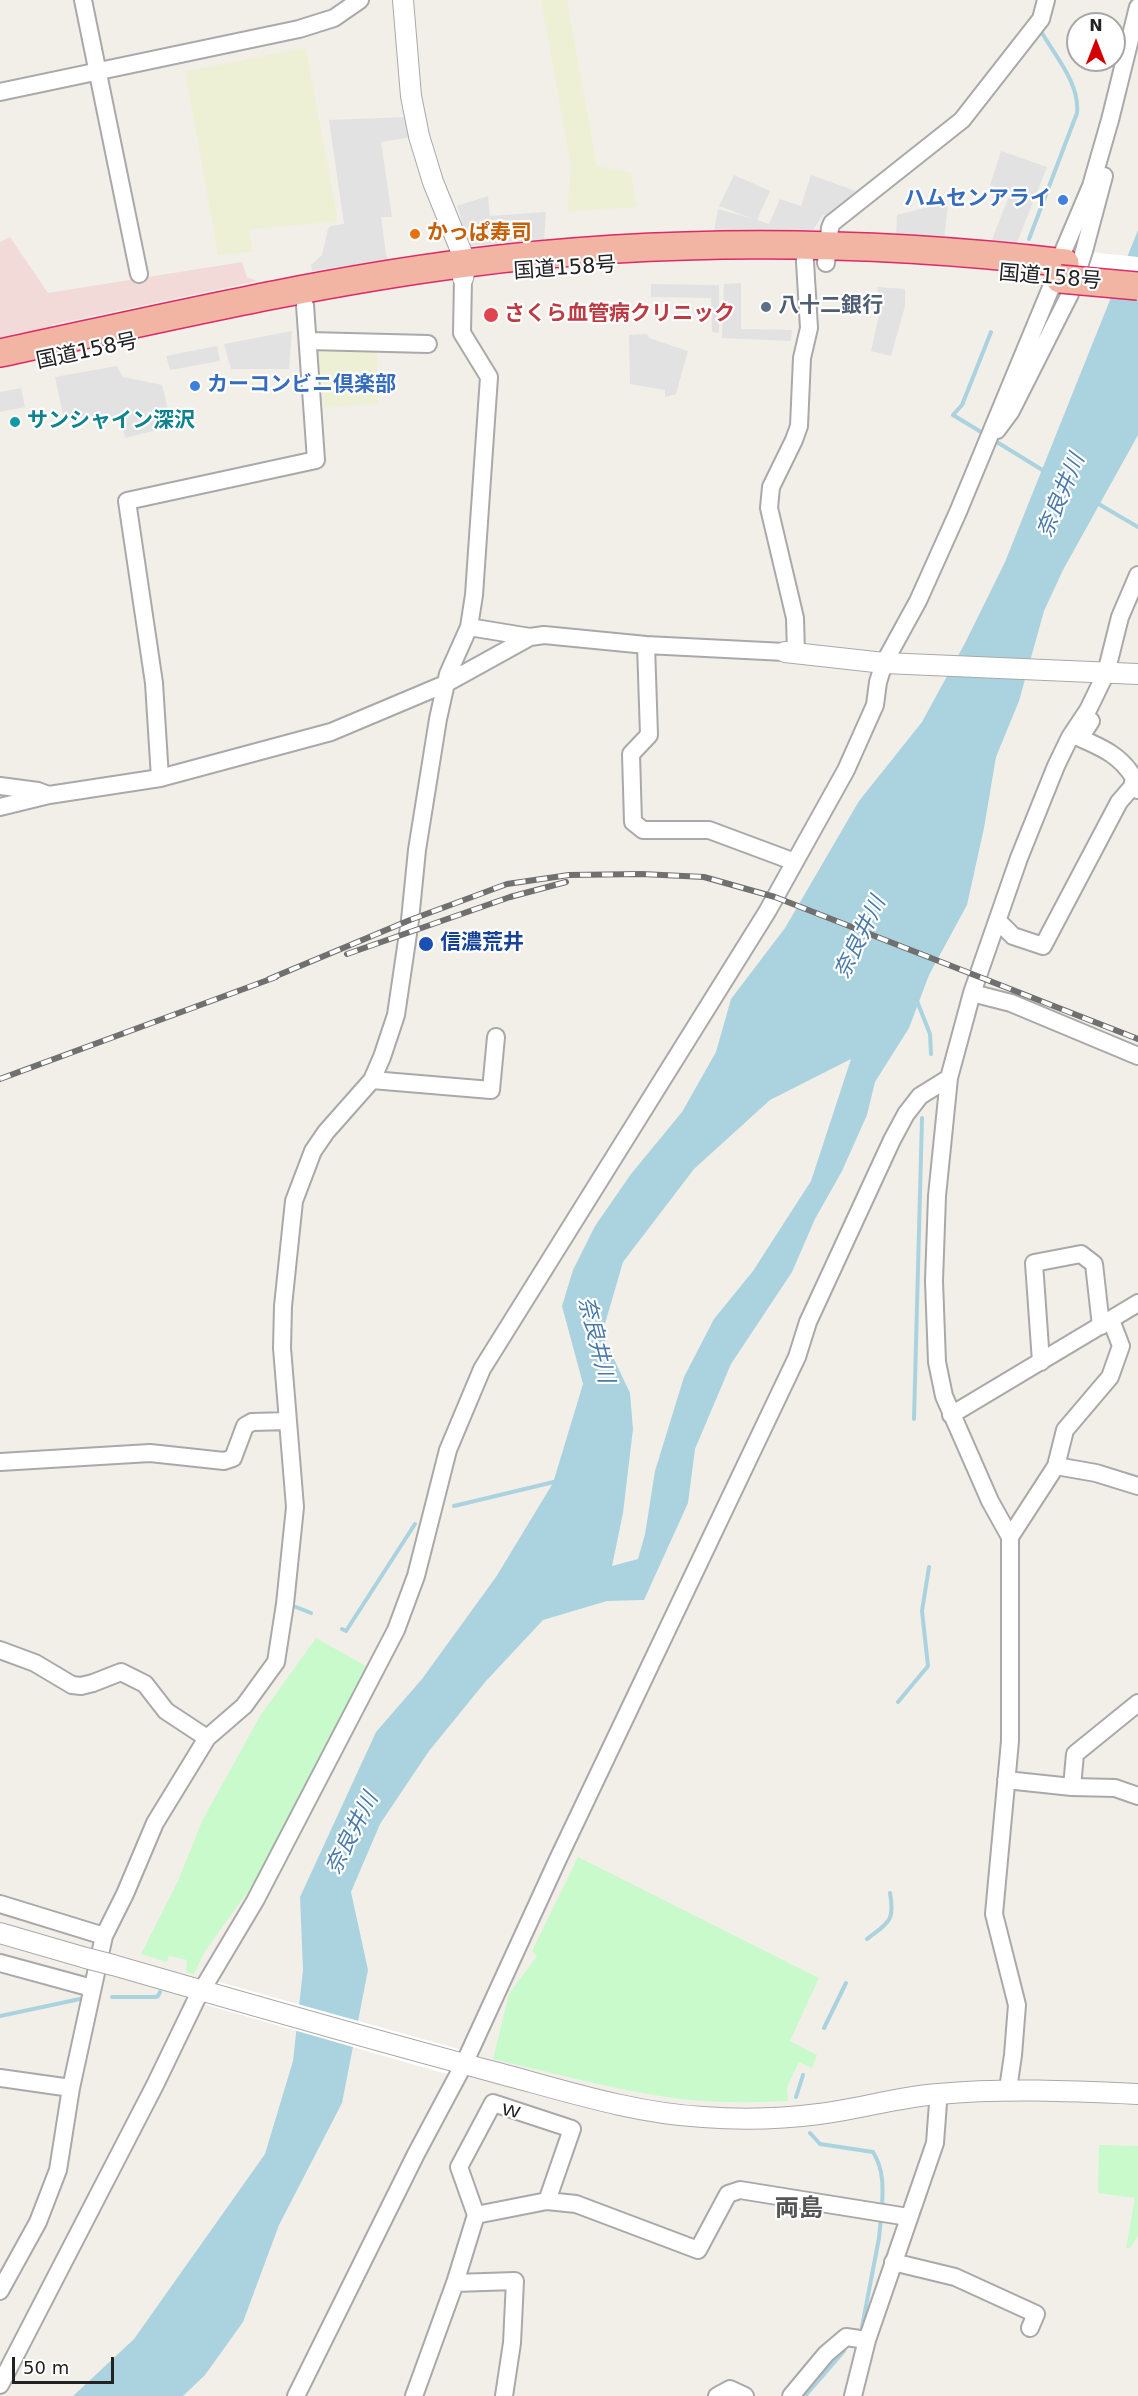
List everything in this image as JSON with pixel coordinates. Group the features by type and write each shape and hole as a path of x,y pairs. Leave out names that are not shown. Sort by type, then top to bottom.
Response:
{"highway":[{"name":"国道158号","path":"0,353 294,291 641,248 815,254 937,267 1060,271 1138,270"},
{"name":"国道158号","path":"0,371 465,271"},
{"name":"国道158号","path":"1060,271 1138,286"}],"street":[{"path":"83,0 139,274"},
{"path":"0,92 299,29 334,18 360,0"},
{"path":"0,2291 38,2222 57,2170 71,2088 104,1936 125,1894 155,1823 207,1738 244,1706 276,1662 285,1604 295,1507 282,1348 283,1306 294,1201 313,1151 372,1080 396,1015 410,920 417,850 445,684 469,627 478,558 489,376 462,333 465,271 419,136 411,96 403,0"},
{"path":"791,653 795,618 769,508 771,487 799,426 801,365 810,328 815,254 836,220 962,120 1041,19 1046,0"},
{"path":"0,2385 204,1991 255,1901 396,1630 416,1576 448,1449 482,1369 767,912 822,817 850,759 875,705 878,682 891,663 1060,271 1091,186 1138,7"},
{"path":"983,450 1011,411 1070,294 1084,251 1118,122 1118,81"},
{"path":"160,778 154,682 127,501 316,460 305,305"},
{"path":"309,341 428,344"},
{"path":"1008,2089 1017,2005 994,1914 1010,1741 1010,1538 944,1396 937,1362 934,1281 937,1196 949,1078 972,993 1019,858 1056,766 1070,737 1088,710 1120,616 1138,575"},
{"path":"469,627 530,637 544,635 646,645 791,653 891,663 1138,674"},
{"path":"0,807 49,795 160,778 331,732 445,684 530,637"},
{"path":"646,645 649,735 631,754 633,822 643,830 709,830 795,862"},
{"path":"998,921 1013,936 1043,946 1119,802 1135,788 1134,778 1127,766 1110,752 1080,738 1094,715"},
{"path":"0,786 38,791 49,795"},
{"path":"972,993 1011,1003 1138,1056"},
{"path":"372,1080 490,1090 496,1037"},
{"path":"296,2396 460,2063 797,1357 808,1322 892,1140 906,1114 920,1096 949,1078"},
{"path":"1010,1538 1056,1466 1065,1430 1110,1377 1121,1346 1106,1323 1094,1264 1081,1254 1034,1263 1041,1362"},
{"path":"951,1415 1138,1303"},
{"path":"0,1462 150,1453 224,1461 233,1458 245,1426 252,1422 288,1421"},
{"path":"1056,1466 1096,1473 1138,1486"},
{"path":"0,1650 35,1663 72,1684 87,1684 121,1672 145,1684 166,1711 207,1738"},
{"path":"1072,1787 1075,1754 1138,1703"},
{"path":"1006,1780 1072,1787 1115,1788 1138,1796"},
{"path":"0,1904 104,1936"},
{"path":"0,1933 460,2063 635,2109 706,2117 772,2118 820,2114 935,2094 1008,2089 1138,2094"},
{"path":"0,1964 92,1988"},
{"path":"0,2078 71,2088"},
{"path":"853,2396 867,2340 935,2143 938,2103 935,2094"},
{"name":"ｗ","path":"476,2215 459,2167 494,2103 572,2129 548,2201"},
{"path":"414,2396 455,2283 476,2215 548,2201 576,2204 698,2250 728,2194 740,2190 908,2217"},
{"path":"893,2262 954,2277 1036,2314 1030,2328"},
{"path":"455,2283 515,2281 512,2343 504,2396"},
{"path":"791,2396 826,2354 846,2337 867,2340"},
{"path":"717,2396 730,2388 745,2396"}],"shaded area":[{"path":"407,117 412,137 381,142 392,217 381,217 387,260 312,271 311,265 322,255 328,229 331,226 344,224 329,120"},
{"path":"1001,151 1047,167 1016,245 991,242 1010,194 990,185"},
{"path":"734,175 770,191 757,220 769,224 780,199 801,206 811,175 856,191 823,215 813,230 714,231 718,209 754,219 719,206"},
{"path":"488,196 490,216 546,212 544,240 470,246 457,206"},
{"path":"932,206 948,206 944,239 896,236 897,215"},
{"path":"10,237 48,293 242,262 247,277 257,281 51,325 51,328 0,340 0,242"},
{"path":"741,283 741,329 792,330 791,341 722,338 724,284"},
{"path":"651,284 719,285 719,333 712,332 711,298 651,297"},
{"path":"877,287 905,289 905,306 891,356 871,351 881,306"},
{"path":"292,331 289,369 231,369 224,344"},
{"path":"647,334 649,338 688,351 676,394 665,397 665,390 630,384 629,335"},
{"path":"217,346 220,361 170,370 166,356"},
{"path":"117,366 123,377 162,385 172,426 125,438 120,417 64,419 55,377"},
{"path":"21,388 25,407 0,412 0,392"}],"green space":[{"path":"541,0 567,0 597,166 631,173 637,207 567,212 571,167"},
{"path":"306,48 338,221 249,230 253,252 218,255 185,71"},
{"path":"317,346 377,349 378,403 324,408"},
{"path":"316,1638 371,1669 254,1883 205,1951 194,1974 186,1972 187,1960 169,1956 167,1962 141,1954 178,1881 203,1819 260,1716"},
{"path":"578,1857 819,1978 790,2041 817,2055 812,2068 799,2062 787,2087 788,2101 724,2102 676,2098 618,2088 493,2059 509,1994 537,1956 532,1951"},
{"path":"1099,2145 1138,2146 1138,2236 1130,2248 1126,2248 1135,2198 1098,2193"}],"water":[{"name":"奈良井川","path":"1138,230 1138,435 1063,570 1044,611 1019,701 996,757 984,828 967,905 929,975 909,1028 875,1082 867,1115 842,1171 815,1219 792,1272 731,1364 695,1449 688,1503 644,1600 607,1601 543,1620 486,1681 429,1751 380,1824 351,1892 368,1970 342,2103 279,2225 243,2322 205,2375 183,2396 73,2396 134,2339 265,2154 293,2061 303,1970 300,1897 376,1732 422,1679 496,1577 553,1483 583,1384 562,1306 573,1270 595,1226 631,1174 682,1112 716,1052 731,999 785,928 859,801 922,722 1005,562","holes":["851,1059 811,1181 753,1271 714,1319 684,1377 655,1471 645,1534 638,1559 612,1566 623,1513 633,1429 630,1393 602,1334 623,1262 694,1169 770,1100"]}],"pier":[{"path":"1070,250 1138,257 1138,300 1056,293"},
{"path":"212,1980 462,2050 450,2075 200,2003"}],"waterway":[{"path":"1029,239 1077,113 1077,102 1071,81 1042,33"},
{"path":"986,435 953,415 962,405 991,332"},
{"path":"992,439 1044,471"},
{"path":"1097,503 1138,527"},
{"path":"917,1001 930,1034 931,1054"},
{"path":"914,1419 922,1118"},
{"path":"454,1506 558,1481"},
{"path":"342,1629 346,1631 415,1524"},
{"path":"898,1702 928,1666 922,1611 929,1567"},
{"path":"296,1607 311,1613"},
{"path":"867,1939 889,1920 892,1910 890,1893"},
{"path":"824,2028 846,1983"},
{"path":"112,1997 155,1997 160,1992"},
{"path":"0,2016 80,1999"},
{"path":"796,2097 803,2075"},
{"path":"810,2133 820,2144 873,2152 881,2172 882,2208"},
{"path":"862,2327 881,2218"},
{"path":"805,2396 844,2351"}],"railway":[{"path":"269,979 410,920 507,884 569,875 642,874 704,877 775,897 1138,1039"},
{"path":"347,954 510,897 566,882"},
{"path":"0,1079 276,977"}],"place":[{"name":"ハムセンアライ","path":"1063,200"},
{"name":"かっぱ寿司","path":"415,234"},
{"name":"八十二銀行","path":"766,307"},
{"name":"さくら血管病クリニック","path":"491,315"},
{"name":"カーコンビニ倶楽部","path":"195,386"},
{"name":"サンシャイン深沢","path":"15,422"},
{"name":"信濃荒井","path":"426,944"}],"district":[{"name":"両島","path":"799,2210"}]}
